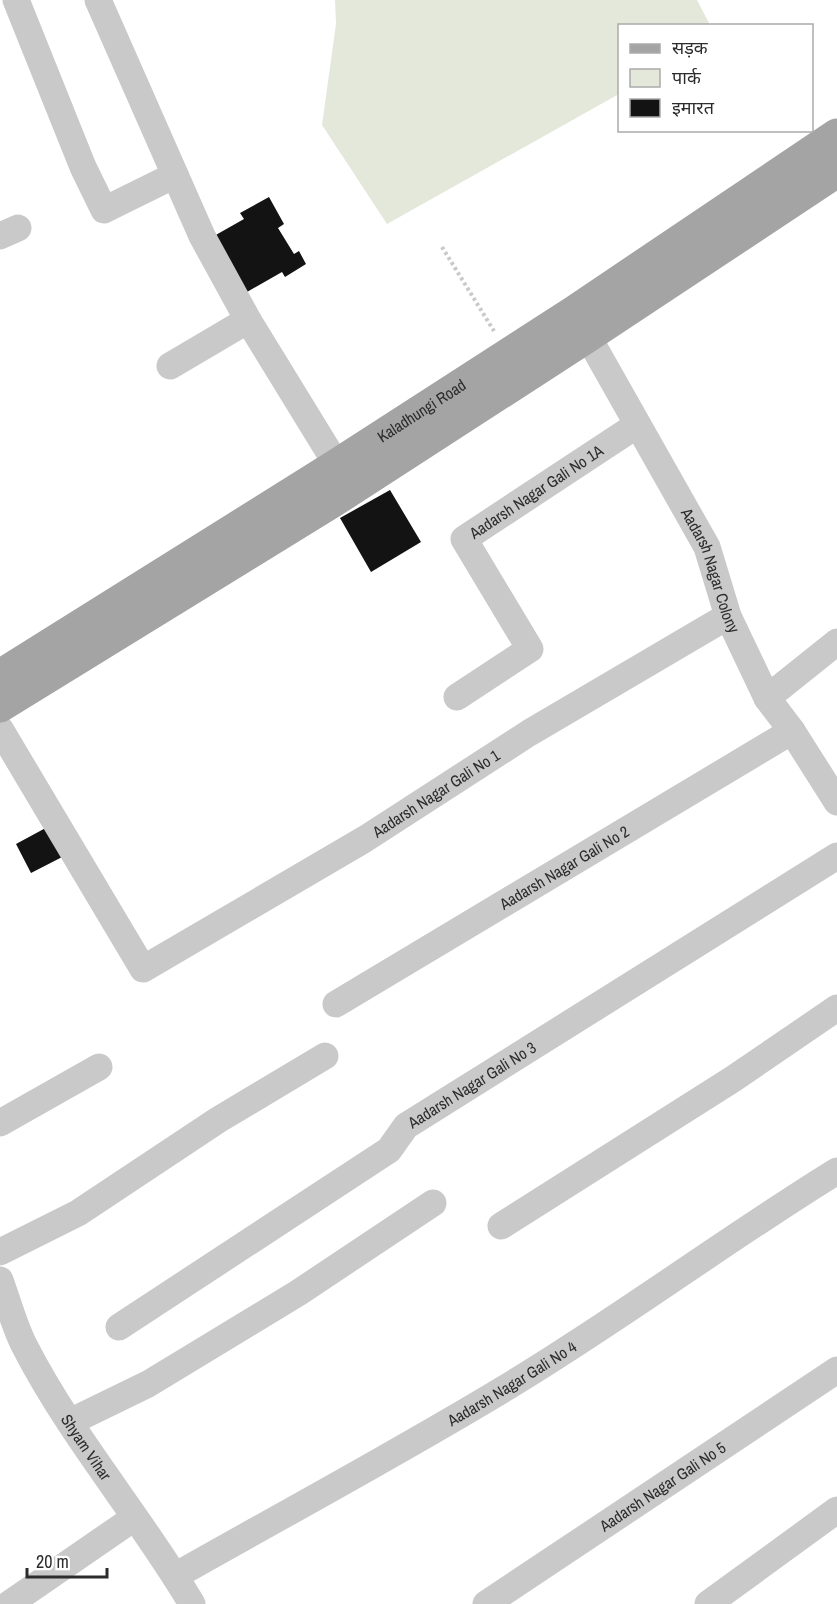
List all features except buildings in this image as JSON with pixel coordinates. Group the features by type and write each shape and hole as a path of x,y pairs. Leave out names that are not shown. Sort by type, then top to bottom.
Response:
{"main road":[{"name":"Kaladhungi Road","path":"0,706 329,481 508,354 581,324 837,135"},
{"name":"Kaladhungi Road","path":"0,676 329,481 581,324 837,171"}],"street":[{"path":"16,0 83,167 104,210 175,175"},
{"path":"98,0 202,236 248,320 329,481"},
{"path":"170,366 248,320"},
{"name":"Aadarsh Nagar Colony","path":"581,324 707,547 728,616 767,698 792,731 837,802"},
{"name":"Aadarsh Nagar Gali No 1A","path":"457,697 530,649 464,539 637,425"},
{"name":"Aadarsh Nagar Gali No 1","path":"0,729 143,969 365,839 530,733 728,616"},
{"path":"767,698 837,642"},
{"name":"Aadarsh Nagar Gali No 2","path":"336,1004 792,731"},
{"name":"Aadarsh Nagar Gali No 3","path":"119,1327 389,1150 406,1126 837,856"},
{"path":"501,1226 724,1085 837,1008"},
{"path":"0,1252 78,1213 218,1120 325,1056"},
{"path":"0,1123 99,1067"},
{"name":"Aadarsh Nagar Gali No 4","path":"176,1575 507,1387 593,1333 784,1204 837,1171"},
{"path":"70,1422 148,1384 298,1293 433,1203"},
{"name":"Shyam Vihar","path":"0,1280 24,1344 70,1422 176,1575 192,1604"},
{"name":"Aadarsh Nagar Gali No 5","path":"486,1604 837,1370"},
{"path":"708,1604 837,1510"},
{"path":"9,1604 135,1518"}],"path":[{"path":"442,247 508,354"}],"green space":[{"path":"335,0 697,0 709,24 618,24 618,95 387,224 322,125 336,24"}]}
